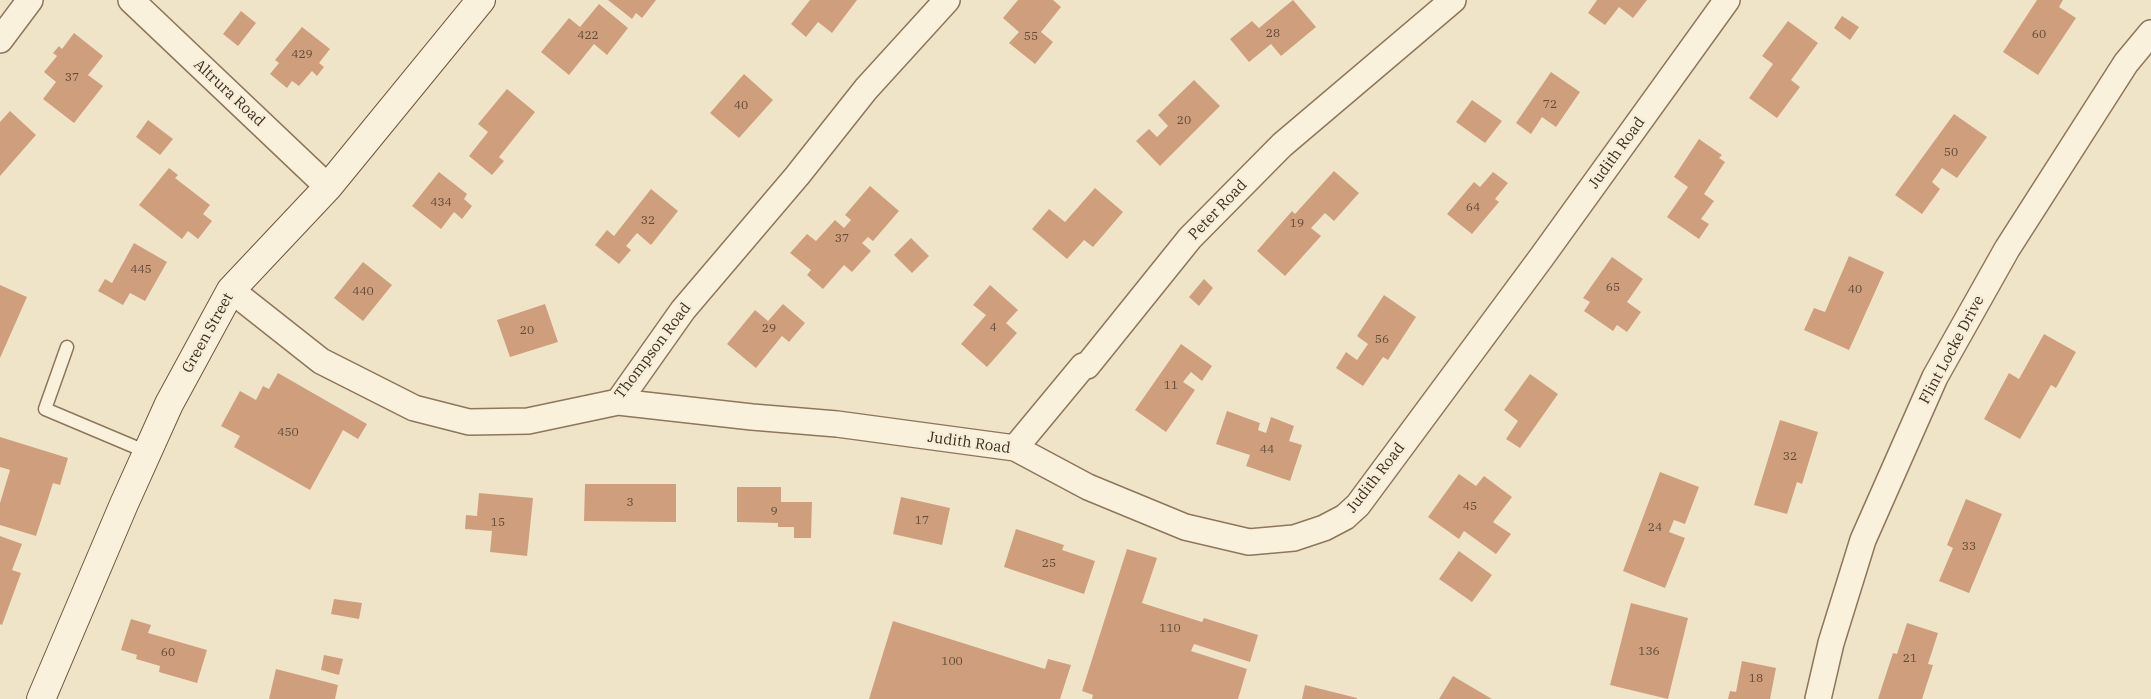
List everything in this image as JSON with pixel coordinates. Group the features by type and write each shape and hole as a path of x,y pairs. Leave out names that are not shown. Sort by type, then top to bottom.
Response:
{"main road":[{"name":"Green Street","path":"41,699 169,404 230,290 328,186 481,0"}],"street":[{"path":"0,40 30,0"},
{"name":"Altrura Road","path":"131,0 328,186"},
{"name":"Thompson Road","path":"230,290 321,361 414,408 469,422 528,421 618,402 683,310 797,176 866,89 947,0"},
{"name":"Peter Road","path":"1015,448 1083,366 1087,366 1190,238 1282,146 1453,0"},
{"name":"Judith Road","path":"618,402 752,418 837,424 1015,448 1088,487 1185,527 1249,542 1294,538 1324,528 1346,517 1358,505 1541,258 1727,0"},
{"name":"Flint Locke Drive","path":"1818,699 1831,643 1863,540 1935,377 2007,249 2126,63 2151,33"}],"lane":[{"path":"67,347 45,409 147,452"}],"building":[{"path":"608,0 656,0 642,18 636,13 632,19"},
{"path":"810,0 857,0 832,33 818,22 806,37 791,24"},
{"path":"1018,0 1053,0 1061,7 1041,32 1053,42 1035,64 1009,43 1019,32 1003,18"},
{"path":"1293,0 1316,27 1281,56 1271,44 1249,62 1230,39 1252,21 1259,28"},
{"path":"1597,0 1647,0 1633,18 1619,7 1605,25 1588,13"},
{"path":"2037,0 2063,0 2059,7 2076,18 2038,75 2003,52"},
{"path":"599,4 628,28 607,55 594,44 569,75 541,52 569,18 580,27"},
{"path":"241,11 256,23 238,46 223,34"},
{"path":"1842,16 1859,27 1850,40 1834,28"},
{"path":"1788,21 1818,43 1791,80 1800,87 1777,118 1749,98 1773,64 1762,56"},
{"path":"302,27 330,49 319,63 324,67 317,76 312,71 299,86 292,81 287,88 270,74 279,63 275,60"},
{"path":"74,33 103,56 88,75 103,86 74,123 43,99 56,82 44,72 57,56 53,53 59,46 62,49"},
{"path":"1551,72 1580,92 1556,127 1542,117 1531,134 1516,123"},
{"path":"744,74 773,100 739,138 710,113"},
{"path":"1194,80 1220,106 1160,166 1136,141 1149,129 1157,137 1168,126 1158,115"},
{"path":"507,89 535,112 499,157 504,161 492,175 469,156 488,132 478,124"},
{"path":"1472,100 1502,121 1485,143 1456,122"},
{"path":"10,111 36,135 0,176 0,122"},
{"path":"1954,114 1987,137 1957,178 1942,168 1932,182 1940,189 1922,214 1895,195"},
{"path":"148,120 173,139 160,155 136,137"},
{"path":"1699,139 1722,155 1719,158 1725,162 1704,194 1714,201 1701,219 1709,224 1699,239 1667,217 1688,187 1674,177"},
{"path":"169,168 178,175 175,178 210,205 203,214 212,221 198,239 188,231 182,239 139,205"},
{"path":"1334,171 1359,193 1334,221 1325,213 1311,228 1321,236 1285,276 1257,251 1292,211 1295,214"},
{"path":"439,172 467,194 464,199 472,206 462,219 454,212 441,229 412,206"},
{"path":"1493,172 1508,183 1495,199 1499,202 1472,234 1447,214 1474,182 1480,187"},
{"path":"870,186 899,211 873,241 868,237 862,243 871,251 852,272 844,265 823,289 807,275 811,270 790,253 807,234 816,241 835,220 844,228 851,220 845,215"},
{"path":"1095,188 1123,212 1093,247 1084,240 1067,259 1032,229 1049,209 1065,222"},
{"path":"651,189 678,211 651,245 637,233 626,246 631,250 619,264 595,245 607,230 614,236"},
{"path":"911,238 929,256 912,273 894,255"},
{"path":"134,243 167,262 145,301 130,293 123,305 98,291 105,279 112,283"},
{"path":"1849,256 1884,272 1849,350 1804,330 1814,308 1825,312"},
{"path":"1612,257 1643,279 1627,302 1641,312 1627,332 1617,325 1613,331 1584,311 1590,302 1583,298"},
{"path":"363,262 392,285 363,321 334,298"},
{"path":"1204,279 1213,288 1199,306 1189,297"},
{"path":"0,285 27,297 0,358"},
{"path":"990,285 1018,310 1006,323 1017,333 987,367 961,344 986,315 973,305"},
{"path":"1384,295 1416,317 1388,360 1383,357 1363,386 1336,368 1346,352 1357,360 1368,344 1357,336"},
{"path":"545,304 558,342 510,357 497,320"},
{"path":"783,304 805,323 789,342 782,336 756,368 727,344 755,310 768,321"},
{"path":"2044,334 2076,352 2056,388 2051,385 2020,439 1984,419 2009,373 2019,379"},
{"path":"1181,344 1212,366 1202,381 1191,372 1183,382 1195,390 1166,432 1135,410"},
{"path":"278,373 367,424 358,439 343,430 310,490 234,447 240,436 221,426 240,391 256,400 263,386 269,389"},
{"path":"1530,374 1558,394 1520,448 1506,439 1518,421 1504,410"},
{"path":"1227,411 1260,423 1258,430 1266,433 1271,417 1294,426 1289,441 1302,445 1290,481 1246,466 1250,455 1216,444"},
{"path":"1780,420 1818,432 1802,484 1797,482 1787,514 1754,505"},
{"path":"0,437 68,458 60,485 53,483 36,536 0,525 0,503 10,470 0,467"},
{"path":"1660,472 1699,487 1685,524 1674,520 1669,532 1685,538 1665,588 1623,571"},
{"path":"1459,474 1476,486 1484,476 1512,497 1493,522 1511,534 1496,554 1464,531 1459,539 1428,517"},
{"path":"585,484 676,484 676,522 584,521"},
{"path":"737,487 781,487 781,502 812,502 811,538 794,538 794,527 778,527 778,523 737,522"},
{"path":"479,493 533,498 527,556 490,552 492,531 465,529 466,515 477,516"},
{"path":"901,497 950,508 942,545 893,534"},
{"path":"1966,499 2002,514 1969,593 1939,581 1953,548 1947,545"},
{"path":"1016,529 1064,545 1062,550 1095,561 1084,594 1004,567"},
{"path":"0,536 22,544 12,570 21,573 2,625 0,624"},
{"path":"1127,549 1157,558 1142,603 1202,622 1204,618 1258,635 1250,662 1194,644 1191,651 1247,669 1238,699 1092,699 1093,695 1082,691"},
{"path":"1459,551 1492,575 1472,602 1439,579"},
{"path":"334,599 362,603 359,619 331,614"},
{"path":"1631,603 1688,618 1668,699 1610,685"},
{"path":"131,619 151,625 148,633 207,650 197,683 159,672 160,666 136,659 137,655 121,650"},
{"path":"893,621 1045,669 1048,659 1071,665 1060,699 869,699"},
{"path":"1907,623 1938,633 1928,664 1933,665 1922,699 1878,699 1893,653 1897,654"},
{"path":"324,655 343,659 339,675 321,670"},
{"path":"1742,661 1776,668 1770,699 1728,699 1730,691 1736,692"},
{"path":"276,669 338,685 335,699 269,699"},
{"path":"1453,676 1492,699 1439,699"},
{"path":"1305,685 1357,698 1357,699 1302,699"}]}
